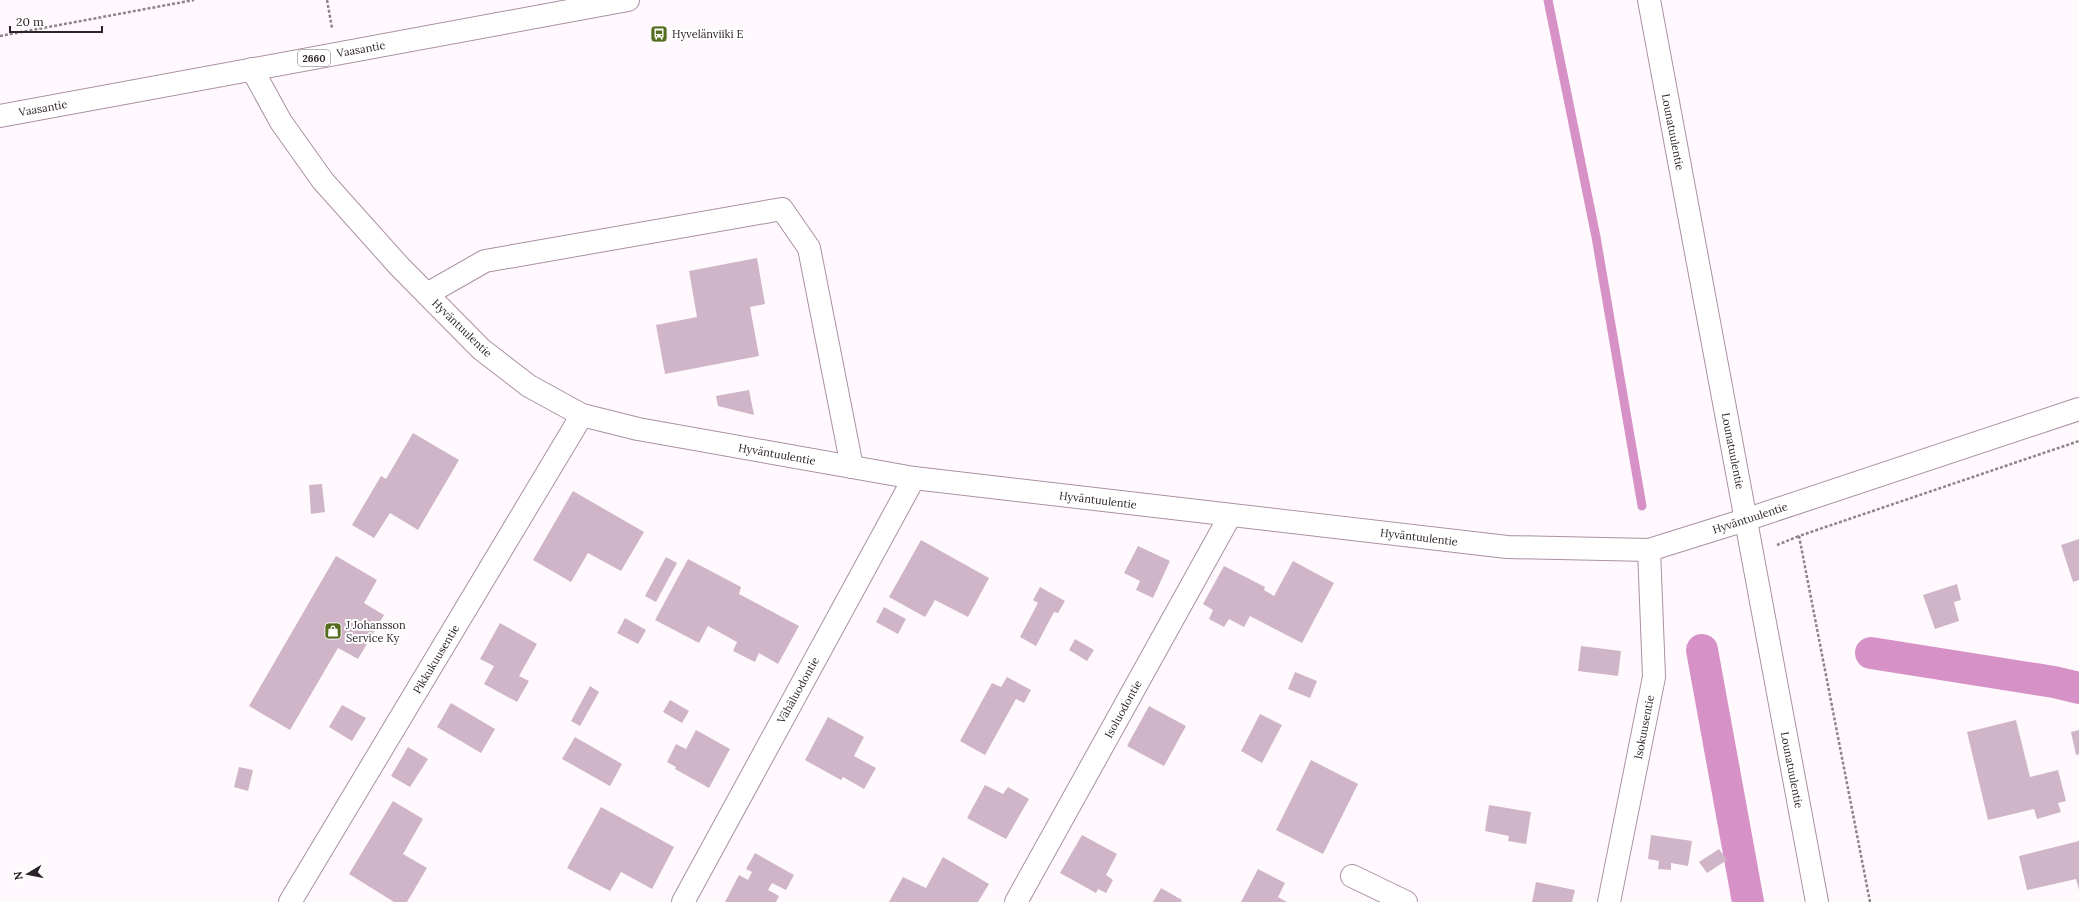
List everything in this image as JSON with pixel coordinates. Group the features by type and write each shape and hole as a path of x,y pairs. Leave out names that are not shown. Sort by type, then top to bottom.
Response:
{"street":[{"name":"Vaasantie","path":"0,116 628,0"},
{"name":"Lounatuulentie","path":"1649,0 1817,902"},
{"name":"Hyväntuulentie","path":"252,70 282,122 323,181 400,266 481,349 523,382 582,415 638,429 914,478 1230,516 1507,547 1649,550 1745,520 2079,409"},
{"path":"428,294 486,261 782,209 809,248 852,467"},
{"name":"Pikkukuusentie","path":"290,902 582,415"},
{"name":"Vähäluodontie","path":"683,902 914,478"},
{"name":"Isoluodontie","path":"1016,902 1230,516"},
{"name":"Isokuusentie","path":"1608,902 1654,677 1649,550"},
{"path":"1352,876 1406,902"}],"path":[{"path":"0,36 194,0"},
{"path":"1870,902 1799,536 2079,441"}],"building":[{"path":"757,258 765,304 750,307 759,356 665,374 656,325 697,317 689,271"},
{"path":"749,390 754,415 718,406 716,396"},
{"path":"413,433 459,460 418,530 390,513 374,538 352,525 381,476 386,479"},
{"path":"322,484 325,512 311,514 309,485"},
{"path":"573,491 644,532 621,571 588,553 571,582 533,560"},
{"path":"2079,539 2079,580 2073,582 2061,545"},
{"path":"921,540 989,578 968,617 935,600 925,617 889,597"},
{"path":"1138,546 1170,561 1153,598 1136,590 1140,581 1124,573"},
{"name":"J Johansson Service Ky","path":"336,556 377,580 364,603 384,615 358,659 338,648 290,730 249,706"},
{"path":"666,557 677,563 656,602 645,596"},
{"path":"688,559 741,587 739,594 799,626 778,664 759,653 755,662 733,651 737,642 708,626 699,643 655,620"},
{"path":"1293,561 1334,583 1302,643 1250,616 1244,627 1229,619 1224,627 1209,619 1213,610 1203,604 1224,566 1265,587 1264,590 1274,596"},
{"path":"1957,584 1961,600 1954,602 1959,621 1935,629 1923,595"},
{"path":"1040,587 1065,601 1058,613 1054,612 1036,646 1020,637 1038,603 1033,600"},
{"path":"884,607 906,619 898,634 876,622"},
{"path":"625,618 646,630 638,644 617,633"},
{"path":"500,623 537,644 519,676 529,681 517,702 484,684 494,666 480,659"},
{"path":"1075,639 1094,650 1087,661 1069,650"},
{"path":"1581,646 1621,651 1618,676 1578,671"},
{"path":"1295,672 1317,681 1310,698 1288,689"},
{"path":"1007,677 1031,690 1024,703 1016,699 985,755 960,741 992,683 1001,687"},
{"path":"590,686 599,692 580,726 571,721"},
{"path":"670,700 689,711 682,723 663,712"},
{"path":"451,703 495,729 481,753 437,727"},
{"path":"342,705 366,718 352,741 329,727"},
{"path":"1149,706 1186,726 1164,766 1127,746"},
{"path":"1260,714 1282,725 1262,763 1241,751"},
{"path":"828,717 864,737 854,756 876,768 864,789 843,777 841,780 805,760"},
{"path":"2016,720 2030,777 2058,770 2066,801 2058,803 2061,812 2037,819 2034,809 1988,820 1967,732"},
{"path":"696,730 730,749 709,788 675,769 676,767 667,762 676,744 686,749"},
{"path":"2079,730 2079,754 2076,755 2071,732"},
{"path":"575,737 622,764 610,786 562,759"},
{"path":"408,747 428,759 410,787 391,776"},
{"path":"1311,760 1358,784 1323,854 1276,830"},
{"path":"239,767 253,770 248,791 234,787"},
{"path":"985,785 1003,794 1008,787 1029,799 1006,839 967,818"},
{"path":"393,801 423,819 403,854 427,868 407,902 394,902 349,874"},
{"path":"1489,805 1531,812 1526,844 1508,841 1509,836 1485,831"},
{"path":"601,807 674,847 652,889 621,872 610,891 567,868"},
{"path":"1082,835 1117,854 1106,875 1113,880 1106,893 1098,889 1096,893 1060,873"},
{"path":"1651,835 1692,841 1688,866 1671,863 1671,870 1658,869 1659,861 1648,859"},
{"path":"2079,841 2079,890 2076,879 2027,890 2019,856"},
{"path":"1719,849 1727,860 1707,873 1699,862"},
{"path":"755,853 794,875 786,890 772,883 768,890 779,896 776,902 725,902 739,875 748,880 752,872 746,869"},
{"path":"943,857 989,884 978,902 889,902 903,877 926,888"},
{"path":"1258,869 1285,883 1278,897 1287,902 1241,902"},
{"path":"1536,882 1575,890 1572,902 1532,902"},
{"path":"1161,888 1182,900 1181,902 1153,902"}],"waterway":[{"path":"1548,0 1596,237 1642,506"},
{"path":"1702,650 1748,902"},
{"path":"1871,653 2054,682 2079,688"}],"place":[{"name":"Hyvelänviiki E","path":"659,34"},
{"name":"J Johansson Service Ky","path":"333,631"}]}
